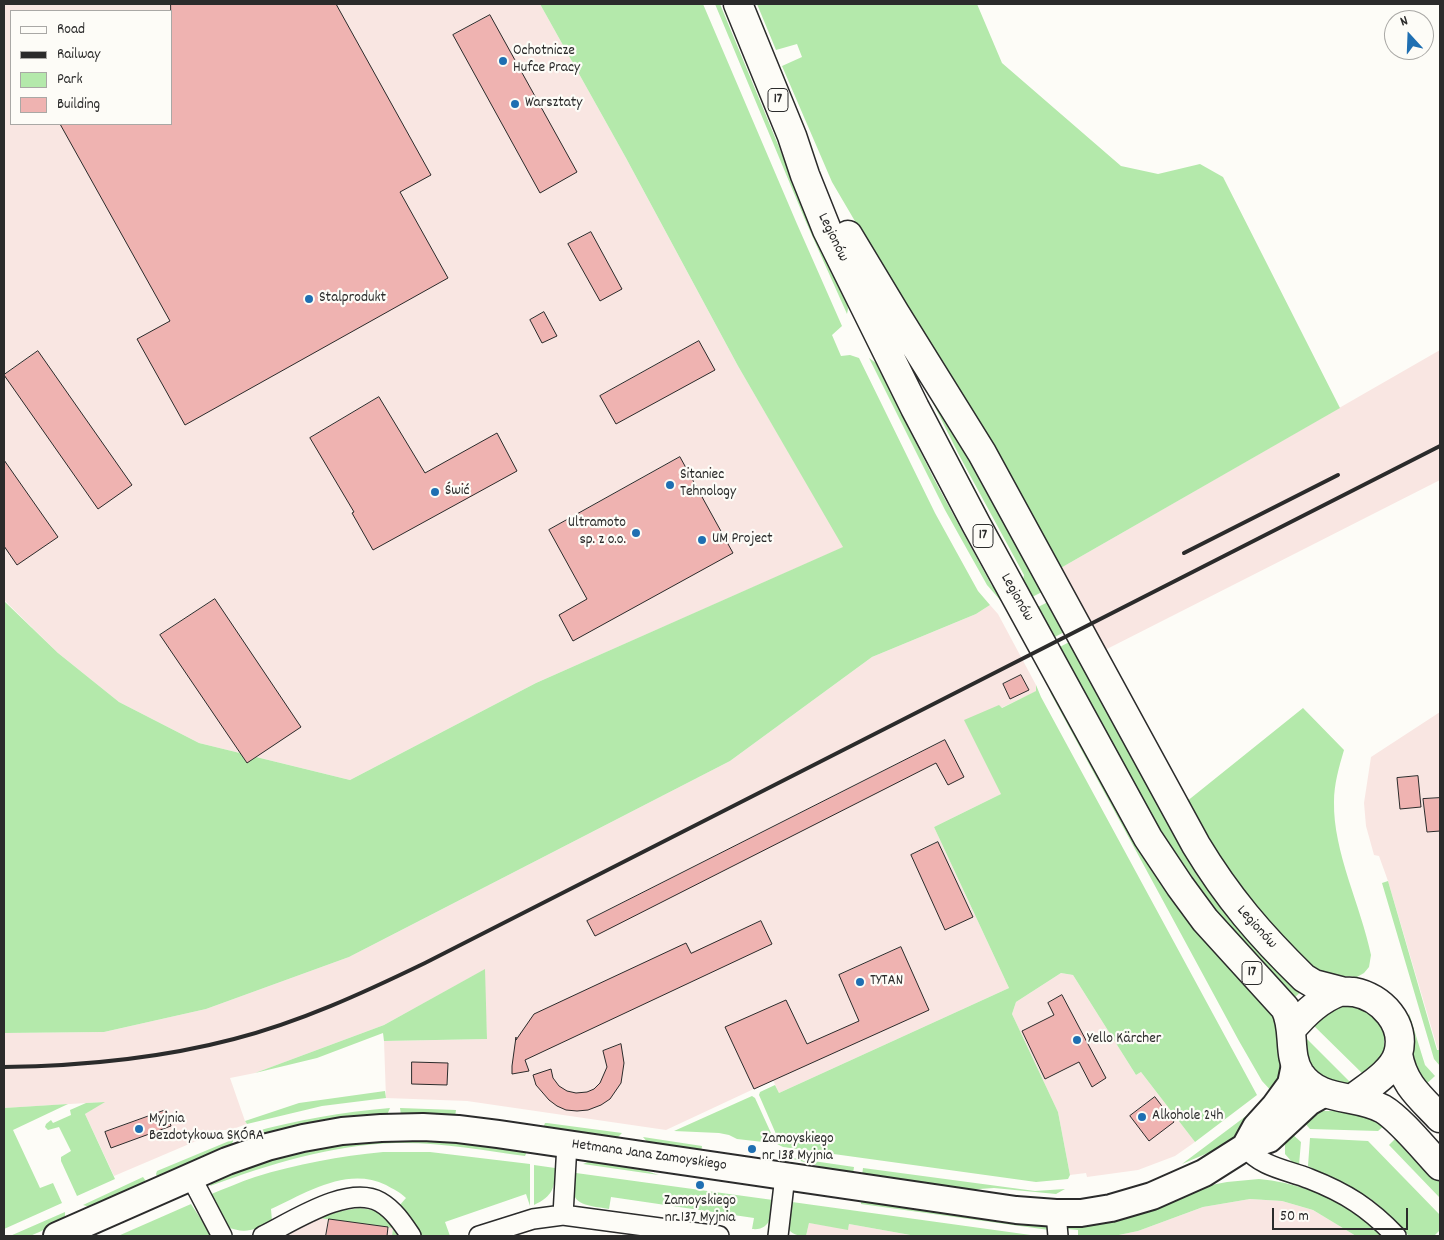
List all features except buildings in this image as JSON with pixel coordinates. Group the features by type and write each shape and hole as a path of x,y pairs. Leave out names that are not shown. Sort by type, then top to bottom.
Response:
{"highway":[{"name":"Legionów","path":"738,4 792,136 804,175 818,210 916,408 1021,608 1138,820 1167,868 1205,920 1280,1001 1287,1012 1291,1030"},
{"name":"Legionów","path":"792,136 827,200 982,453 1214,875 1252,925 1304,978 1314,984 1340,991"},
{"path":"1291,1030 1315,1006 1340,991"},
{"name":"17","path":"1340,991 1367,996 1387,1009 1394,1020 1398,1032 1398,1054 1402,1073 1411,1087 1440,1118"},
{"name":"17","path":"1291,1030 1292,1053 1295,1065 1307,1082 1315,1089 1325,1093 1368,1102 1386,1111 1440,1166"},
{"path":"1352,1098 1384,1074 1393,1064 1398,1054"}],"street":[{"name":"Hetmana Jana Zamoyskiego","path":"1245,1147 1256,1127 1291,1084 1295,1065"},
{"name":"Hetmana Jana Zamoyskiego","path":"57,1236 227,1160 267,1147 303,1138 352,1130 390,1128 450,1129 567,1144 1006,1208 1057,1225 1081,1213 1111,1208 1152,1196 1204,1173 1245,1147 1269,1139 1309,1102 1325,1093"},
{"path":"562,1215 567,1144"},
{"path":"1245,1147 1255,1158 1264,1163 1310,1179 1357,1201 1381,1220 1396,1236"},
{"path":"778,1236 784,1176"},
{"path":"191,1177 222,1236"},
{"path":"263,1236 331,1203 355,1198 379,1202 396,1216 411,1236"},
{"path":"479,1236 532,1219 562,1215 719,1236"}],"shaded area":[{"path":"4,4 540,4 626,158 738,366 844,547 536,683 350,780 199,743 119,702 58,653 4,600"},
{"path":"1440,350 1440,480 1103,651 1059,569"},
{"path":"990,605 998,614 1036,685 1037,691 1001,708 1001,794 934,827 1009,988 779,1093 773,1080 666,1130 467,1101 386,1098 384,1041 487,1039 484,970 384,1025 255,1073 230,1078 247,1124 230,1130 222,1130 114,1176 85,1114 103,1102 4,1108 4,1033 104,1032 206,1009 349,957 730,761 872,657 976,614","holes":["166,1111 171,1125 111,1147"]},
{"path":"1440,712 1440,1050 1438,1050 1388,881 1379,856 1374,855 1366,826 1364,803 1371,757"},
{"path":"1061,973 1073,975 1136,1075 1141,1072 1195,1142 1175,1156 1138,1170 1087,1177 1086,1173 1070,1175 1058,1112 1012,1014 1016,1002"},
{"path":"1250,1199 1282,1201 1313,1210 1356,1236 1114,1236 1138,1231 1203,1207"},
{"path":"319,1218 393,1228 392,1236 284,1236"},
{"path":"809,1223 848,1229 849,1224 916,1236 806,1236"}],"green space":[{"path":"540,4 703,4 842,326 832,335 841,356 850,355 859,358 935,513 978,591 990,605 976,614 872,657 730,761 349,957 206,1009 104,1032 4,1033 4,601 58,653 119,702 199,743 350,780 536,683 843,547 738,366 626,158"},
{"path":"715,4 720,4 786,164 847,302 847,314 806,222"},
{"path":"757,4 977,4 1002,63 1121,166 1158,174 1200,164 1223,177 1340,408 1059,569 832,182 782,66 802,57 797,44 776,50"},
{"path":"896,329 1046,590 1032,597 1023,580 1024,575 959,455"},
{"path":"869,358 876,363 935,481 992,586 1002,593 1008,609 987,585 945,510"},
{"path":"1052,600 1068,630 1051,639 1034,609"},
{"path":"1073,640 1302,991 1294,998 1235,937 1167,847 1056,649"},
{"path":"1046,679 1278,1022 1281,1072 1274,1094 1262,1081 1239,1041 1051,694"},
{"path":"1036,685 1257,1095 1195,1142 1141,1072 1136,1075 1073,975 1061,973 1016,1002 1012,1014 1058,1112 1070,1175 1068,1179 1036,1182 783,1147 777,1144 776,1134 759,1095 760,1092 775,1085 779,1093 1009,988 934,827 1001,794 964,720 999,705 1002,708 1036,691"},
{"path":"1303,708 1344,750 1335,789 1335,821 1343,859 1371,955 1369,967 1357,977 1329,975 1310,967 1247,903 1186,802"},
{"path":"1388,881 1437,1050 1440,1050 1440,1066 1434,1059 1382,883"},
{"path":"485,969 487,1039 384,1041 383,1033 317,1058 255,1073 384,1025"},
{"path":"1352,1004 1370,1012 1379,1022 1384,1034 1384,1054 1366,1077 1310,1022 1326,1008"},
{"path":"1409,1013 1425,1065 1435,1076 1424,1086 1413,1066"},
{"path":"1305,1037 1351,1083 1336,1082 1322,1076 1311,1066 1305,1050"},
{"path":"385,1091 386,1098 322,1106 247,1124 245,1121 299,1103"},
{"path":"752,1096 755,1098 771,1133 772,1143 737,1139 719,1133 674,1131"},
{"path":"105,1102 85,1114 115,1179 77,1196 61,1161 61,1157 71,1151 59,1127 48,1130 45,1127 51,1120 53,1123 71,1115 70,1110 86,1103"},
{"path":"68,1104 13,1130 40,1188 53,1183 62,1203 4,1229 4,1108"},
{"path":"1262,1104 1234,1138 1213,1151 1182,1164"},
{"path":"390,1108 387,1115 257,1137 250,1133 319,1117"},
{"path":"400,1108 456,1110 455,1117 401,1115"},
{"path":"1319,1111 1359,1111 1385,1125 1378,1131 1310,1129 1303,1121"},
{"path":"545,1123 622,1133 616,1139 543,1128"},
{"path":"1291,1133 1301,1142 1299,1165 1292,1162 1285,1154 1285,1142"},
{"path":"415,1137 528,1149 525,1156 428,1144 396,1143 348,1147 278,1163 210,1186 213,1180 298,1149"},
{"path":"643,1137 702,1146 701,1153 649,1144"},
{"path":"1397,1137 1440,1181 1440,1198 1389,1145"},
{"path":"1310,1138 1368,1141 1440,1215 1440,1230 1434,1236 1409,1236 1371,1199 1308,1166"},
{"path":"234,1139 231,1146 158,1179 157,1171"},
{"path":"383,1152 430,1152 530,1164 530,1206 526,1194 445,1222 450,1236 421,1236 399,1206 406,1198 404,1196 386,1185 356,1178 312,1189 271,1209 272,1221 244,1231 225,1226 209,1195 255,1177 303,1164"},
{"path":"786,1157 854,1167 853,1174 844,1173"},
{"path":"593,1160 630,1166 659,1175 583,1164"},
{"path":"534,1165 555,1168 552,1191 534,1205"},
{"path":"863,1168 1035,1191 1065,1189 1056,1194 994,1188 965,1190 862,1176"},
{"path":"576,1173 773,1200 771,1216 763,1227 752,1229 754,1218 611,1197 609,1209 591,1206 576,1199 573,1182"},
{"path":"143,1177 148,1184 90,1207 83,1205"},
{"path":"1259,1179 1298,1186 1337,1201 1369,1222 1382,1236 1356,1236 1313,1210 1282,1201 1250,1199 1203,1207 1138,1231 1114,1236 1078,1236 1078,1230 1067,1229 1069,1225 1206,1186"},
{"path":"861,1197 1043,1224 1049,1230 861,1204"},
{"path":"792,1202 1038,1236 916,1236 849,1224 848,1230 809,1223 806,1236 798,1235 789,1230 788,1225"},
{"path":"191,1204 212,1236 118,1236"},
{"path":"359,1208 379,1212 391,1223 399,1236 392,1236 393,1228 319,1218"},
{"path":"65,1212 65,1216 60,1223 30,1236 10,1236"}],"railway":[{"path":"4,1067 91,1063 177,1052 259,1032 355,996 425,963 1440,446"},
{"path":"1184,553 1338,475"}],"place":[{"name":"Ochotnicze Hufce Pracy","path":"503,61"},
{"name":"Warsztaty","path":"515,104"},
{"name":"Stalprodukt","path":"309,299"},
{"name":"Sitaniec Tehnology","path":"670,485"},
{"name":"Świć","path":"435,492"},
{"name":"Ultramoto sp. z o.o.","path":"636,533"},
{"name":"UM Project","path":"702,540"},
{"name":"TYTAN","path":"860,982"},
{"name":"Yello Kärcher","path":"1077,1040"},
{"name":"Alkohole 24h","path":"1142,1117"},
{"name":"Myjnia Bezdotykowa SKÓRA","path":"139,1129"},
{"name":"Zamoyskiego nr 138 Myjnia","path":"752,1149"},
{"name":"Zamoyskiego nr 137 Myjnia","path":"700,1185"}]}
